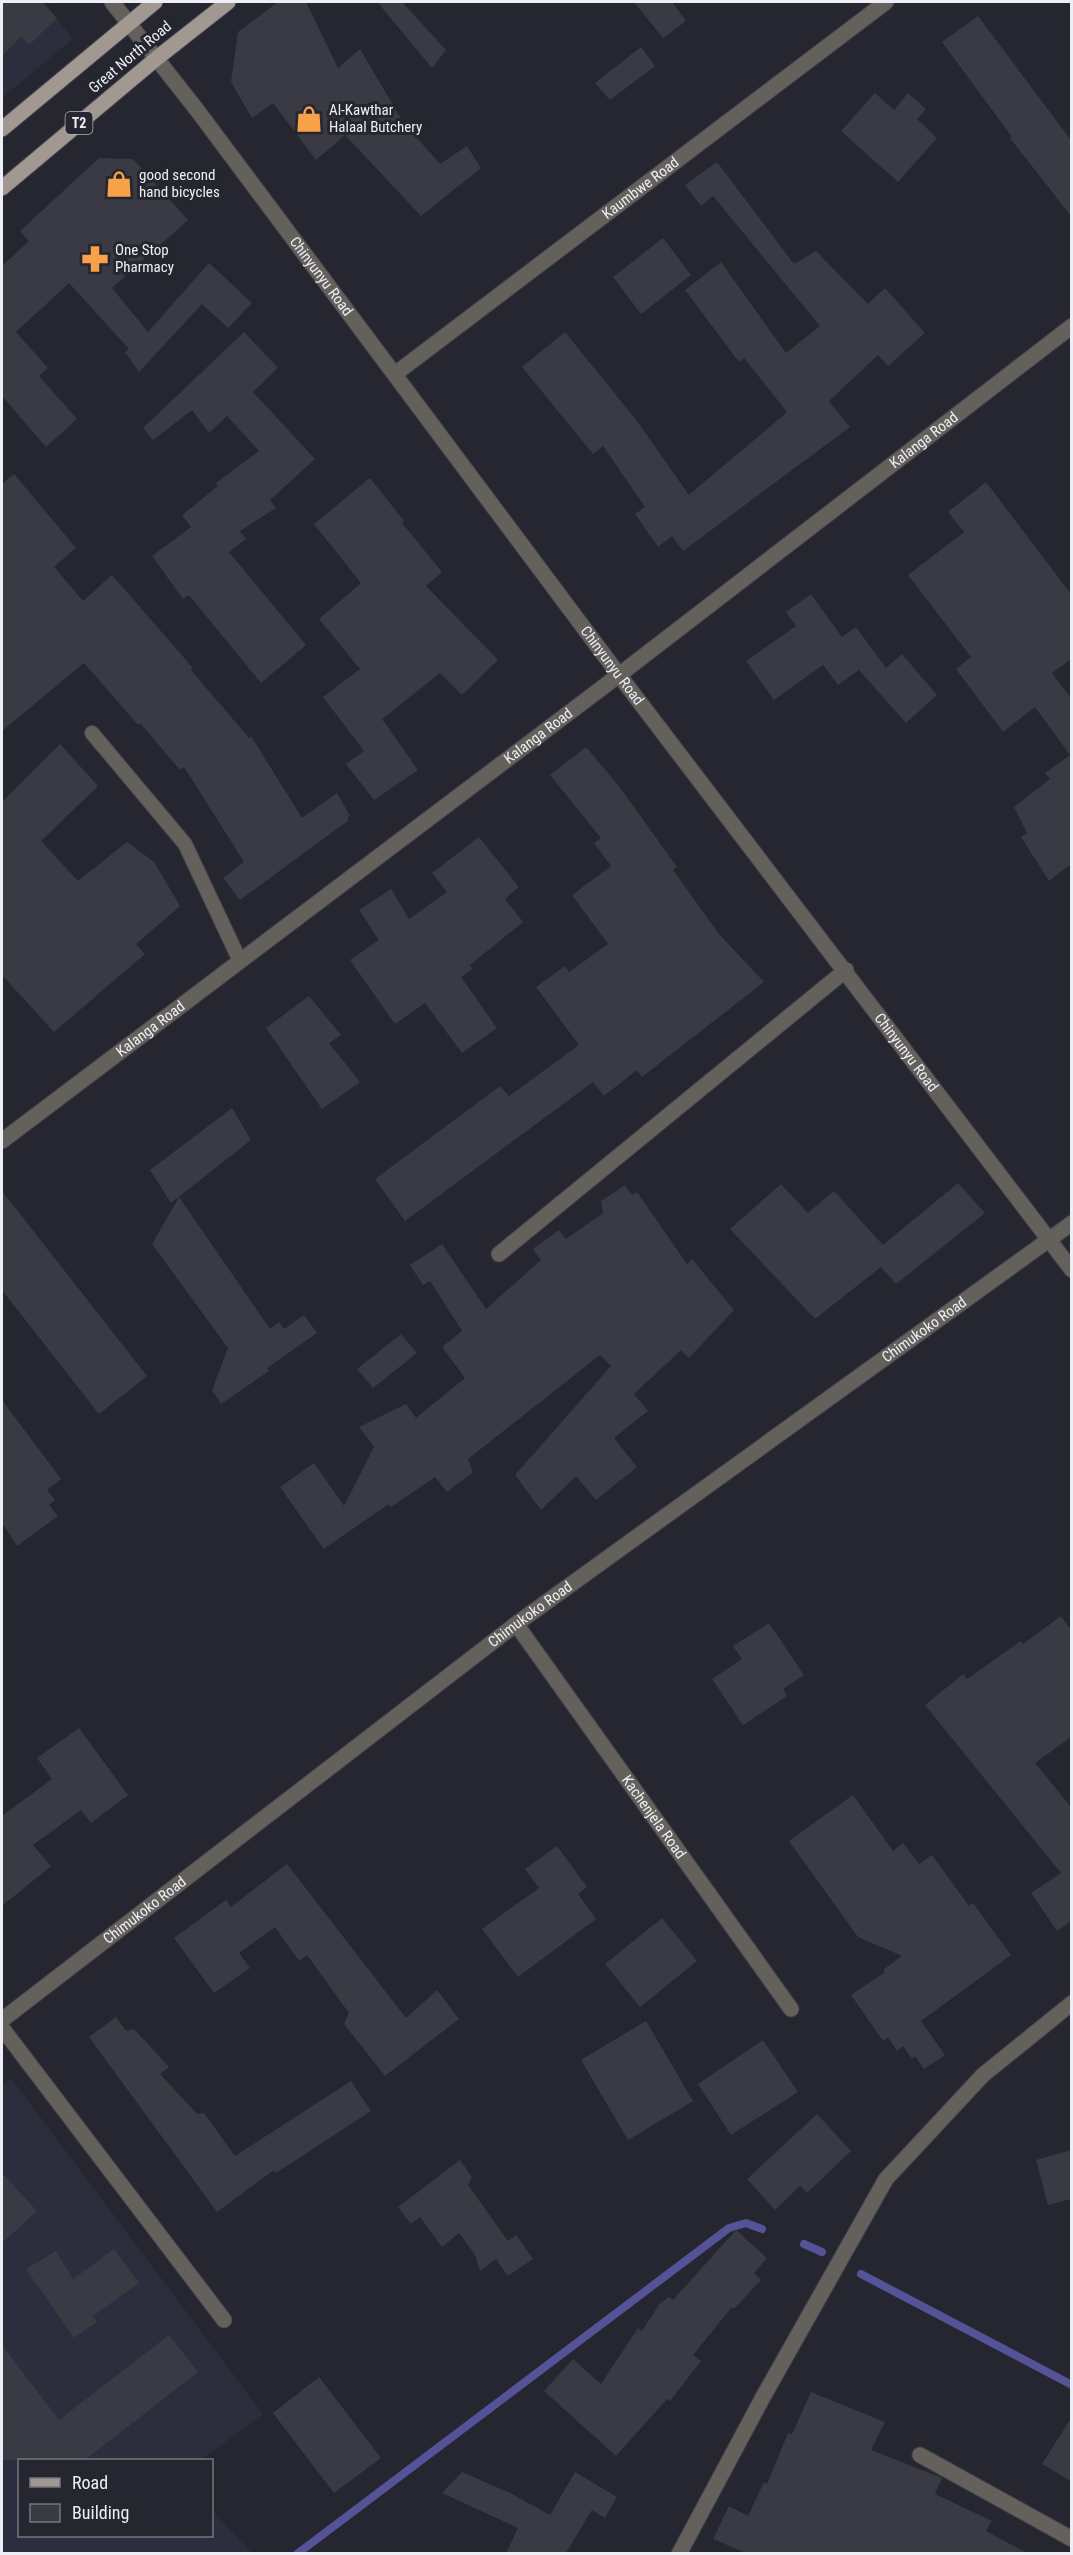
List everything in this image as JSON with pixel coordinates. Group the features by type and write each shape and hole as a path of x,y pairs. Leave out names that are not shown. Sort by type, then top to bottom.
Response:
{"main road":[{"name":"Great North Road","path":"2,129 155,2"},
{"name":"Great North Road","path":"2,188 157,58 228,2"}],"street":[{"name":"Chinyunyu Road","path":"112,2 157,58 619,675 846,970 1071,1270"},
{"name":"Kaumbwe Road","path":"395,374 886,2"},
{"name":"Kalanga Road","path":"2,1142 619,675 1071,326"},
{"path":"499,1254 846,970"},
{"name":"Chimukoko Road","path":"2,2020 516,1624 1071,1223"},
{"name":"Kachenjela Road","path":"516,1624 791,2008"},
{"path":"679,2553 885,2179 983,2075 1071,2003"},
{"path":"2,2028 224,2320"},
{"path":"920,2455 1071,2539"}],"lane":[{"path":"92,733 185,844 240,961"}],"shaded area":[{"path":"2,2 44,2 73,39 2,98"},
{"path":"11,2078 263,2414 202,2459 18,2459 18,2537 213,2537 213,2511 252,2553 2,2554 2,2085"}],"building":[{"path":"2,2 42,2 57,18 29,45 21,37 2,56"},
{"path":"278,2 306,2 338,68 360,49 403,122 440,164 467,146 481,168 421,216 345,135 316,160 273,103 252,118 231,82 238,32"},
{"path":"402,2 446,50 432,68 379,4"},
{"path":"634,2 672,2 686,21 663,38"},
{"path":"978,16 1071,140 1071,216 1010,138 1012,137 942,42"},
{"path":"641,47 655,66 610,100 595,83"},
{"path":"875,93 894,110 908,93 926,109 917,119 937,138 898,182 841,131"},
{"path":"99,158 133,159 188,220 112,288 148,332 209,263 252,303 228,328 202,304 139,372 125,352 129,349 69,283 16,332 48,368 39,376 77,419 46,447 2,396 2,266 29,241 20,231"},
{"path":"717,162 794,264 816,251 868,304 885,288 925,333 888,366 878,355 829,401 850,427 683,551 672,536 658,547 635,514 645,507 603,446 593,454 522,367 565,332 637,421 689,495 787,412 744,358 739,362 685,290 721,262 786,353 820,326 713,196 701,206 685,185"},
{"path":"663,238 691,275 641,314 613,277"},
{"path":"244,332 278,368 253,392 315,459 270,500 276,508 240,531 246,539 229,552 306,645 261,683 189,595 183,599 152,556 191,527 182,515 218,486 216,483 259,451 227,416 209,433 192,410 153,440 143,428"},
{"path":"14,474 76,548 54,567 83,601 112,575 193,668 191,670 249,738 251,736 302,818 337,793 350,816 347,817 349,820 240,900 223,878 244,862 184,767 180,770 84,663 2,731 2,484"},
{"path":"370,478 404,521 402,523 442,572 426,586 498,660 462,695 440,673 382,719 418,770 374,800 346,764 364,751 323,697 360,669 319,619 361,583 314,524"},
{"path":"986,482 1071,594 1071,659 1052,673 1071,698 1071,864 1049,881 1021,837 1027,833 1014,807 1050,779 1045,773 1070,755 1035,707 1003,732 956,669 971,657 908,575 964,532 948,512"},
{"path":"811,594 842,637 856,627 886,668 902,654 937,695 906,723 859,670 838,685 823,665 774,700 746,661 796,626 786,612"},
{"path":"60,744 98,786 41,841 78,881 127,842 154,862 180,906 136,944 145,954 54,1032 2,975 2,802"},
{"path":"586,747 619,786 677,867 673,870 719,934 764,982 642,1077 637,1070 604,1096 593,1082 405,1221 375,1179 500,1086 509,1096 579,1045 536,987 565,966 569,972 608,944 572,895 611,866 594,843 601,838 550,775"},
{"path":"479,837 519,887 505,899 523,922 470,965 473,969 461,977 497,1028 462,1053 425,1003 395,1024 350,960 379,940 359,910 391,889 409,919 447,892 432,873"},
{"path":"309,996 341,1035 329,1043 360,1082 322,1109 266,1028"},
{"path":"232,1108 251,1140 171,1203 150,1170"},
{"path":"958,1183 985,1213 896,1284 881,1267 815,1319 730,1229 781,1184 808,1213 834,1191 883,1245"},
{"path":"625,1185 632,1195 637,1192 687,1264 692,1259 734,1310 689,1358 681,1350 634,1394 648,1411 614,1438 637,1467 596,1500 576,1476 541,1510 515,1475 611,1366 600,1355 468,1459 473,1472 447,1492 435,1477 391,1507 389,1504 322,1550 323,1548 280,1487 314,1463 344,1506 374,1447 359,1427 406,1404 416,1418 465,1378 442,1347 462,1331 430,1281 423,1285 410,1265 442,1244 486,1309 541,1260 533,1249 559,1230 566,1239 603,1213 601,1201"},
{"path":"2,1191 147,1376 99,1414 2,1290"},
{"path":"179,1197 270,1329 279,1322 284,1329 304,1315 317,1333 267,1368 269,1371 221,1404 212,1390 228,1348 152,1244"},
{"path":"401,1334 417,1353 373,1388 357,1369"},
{"path":"2,1400 61,1479 47,1490 55,1500 49,1505 58,1516 17,1546 2,1523"},
{"path":"1061,1616 1071,1630 1071,1737 1035,1763 1071,1807 1071,1921 1057,1931 1031,1893 1061,1873 925,1705 963,1674 967,1679 1021,1641 1023,1644"},
{"path":"769,1623 804,1675 783,1689 787,1696 743,1725 712,1679 742,1659 733,1646"},
{"path":"79,1728 128,1795 91,1823 81,1810 33,1845 51,1866 2,1906 2,1816 52,1779 37,1758"},
{"path":"853,1795 893,1851 903,1843 919,1864 932,1855 969,1906 973,1903 1011,1955 921,2021 945,2055 924,2069 915,2056 912,2059 903,2046 897,2051 888,2037 883,2041 851,1995 885,1972 883,1970 902,1956 858,1937 789,1841"},
{"path":"557,1846 587,1887 578,1894 596,1919 518,1977 482,1929 539,1888 525,1869"},
{"path":"287,1864 406,2018 437,1990 459,2019 385,2076 344,2024 349,2013 307,1955 299,1961 275,1927 239,1953 250,1968 214,1993 174,1938 226,1900 231,1907"},
{"path":"662,1918 697,1961 640,2007 605,1964"},
{"path":"116,2017 126,2031 134,2029 169,2067 160,2074 197,2114 204,2113 235,2156 351,2081 371,2111 276,2173 274,2170 217,2212 89,2037"},
{"path":"646,2021 693,2101 628,2140 581,2060"},
{"path":"763,2040 798,2092 731,2135 698,2084"},
{"path":"817,2114 851,2151 807,2193 800,2186 775,2210 747,2179"},
{"path":"1071,2150 1071,2199 1048,2205 1036,2160"},
{"path":"460,2160 472,2177 468,2185 508,2241 516,2235 533,2259 508,2276 496,2259 480,2271 475,2255 459,2233 442,2247 420,2217 411,2224 398,2207"},
{"path":"2,2173 37,2211 2,2243"},
{"path":"736,2230 767,2258 754,2273 761,2280 734,2309 732,2307 693,2355 701,2361 670,2401 667,2399 616,2456 544,2391 573,2359 601,2384 638,2328 642,2331 660,2303 669,2297 673,2300"},
{"path":"114,2249 139,2283 93,2316 97,2322 74,2338 26,2269 56,2251 73,2279"},
{"path":"169,2335 198,2372 86,2459 2,2460 2,2345 59,2420"},
{"path":"319,2377 381,2458 334,2493 273,2413"},
{"path":"811,2392 885,2422 871,2450 942,2478 935,2494 992,2521 986,2531 1027,2553 746,2553 713,2539 729,2506 748,2516 764,2482 767,2484 788,2433 792,2434"},
{"path":"1071,2418 1071,2481 1042,2464"},
{"path":"462,2472 512,2494 550,2515 575,2472 617,2497 605,2518 592,2510 566,2553 506,2553 518,2528 442,2493"}],"waterway":[{"path":"297,2554 729,2228 746,2223 762,2229"},
{"path":"804,2244 822,2252"},
{"path":"861,2274 1072,2385"}],"place":[{"name":"Al-Kawthar Halaal Butchery","path":"309,119"},
{"name":"good second hand bicycles","path":"119,184"},
{"name":"One Stop Pharmacy","path":"95,259"}]}
